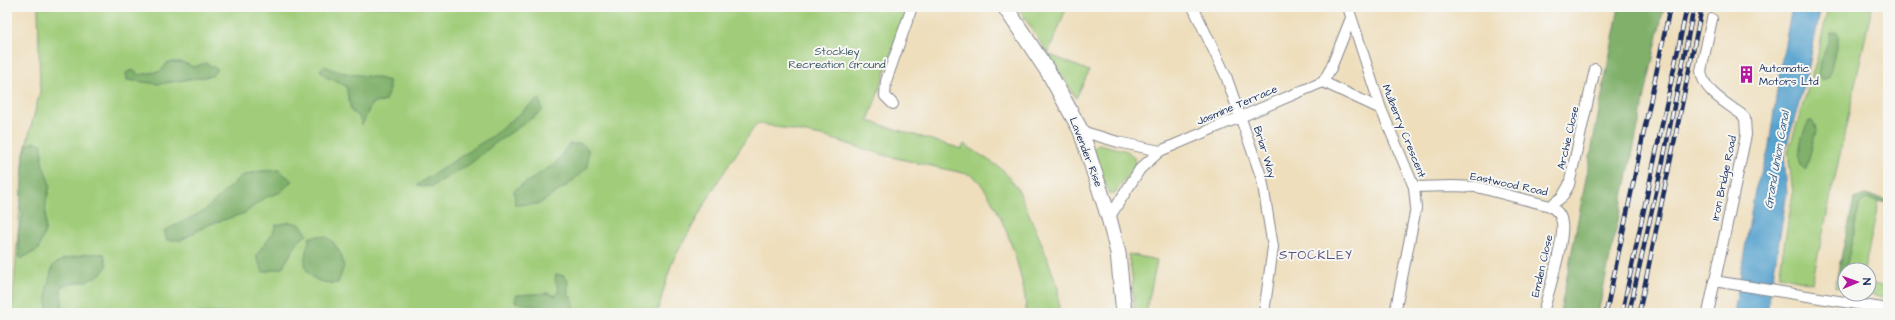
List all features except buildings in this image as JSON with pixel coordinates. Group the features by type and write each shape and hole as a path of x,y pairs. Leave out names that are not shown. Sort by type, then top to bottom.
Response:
{"street":[{"path":"893,104 887,99 884,93 886,81 912,7"},
{"name":"Lavender Rise","path":"1005,7 1049,73 1080,131 1109,218 1118,253 1124,313"},
{"name":"Briar Way","path":"1193,7 1226,76 1262,179 1272,247 1264,313"},
{"name":"Mulberry Crescent","path":"1348,7 1350,18 1381,109 1414,188 1416,208 1395,313"},
{"path":"1350,18 1331,68 1323,82 1381,109"},
{"name":"Iron Bridge Road","path":"1708,313 1746,135 1745,118 1704,85 1701,71 1712,19"},
{"name":"Archie Close","path":"1550,206 1562,197 1569,185 1595,69"},
{"name":"Jasmine Terrace","path":"1109,218 1140,169 1160,151 1323,82"},
{"path":"1080,131 1118,142 1160,151"},
{"name":"Eastwood Road","path":"1414,188 1452,186 1477,187 1550,206"},
{"name":"Emden Close","path":"1543,313 1562,232 1562,223 1559,212 1550,206"},
{"path":"1714,281 1888,309"}],"green space":[{"name":"Stockley Recreation Ground","path":"38,7 621,7 646,9 648,7 908,7 868,121 962,149 964,144 1002,169 1018,189 1042,244 1058,288 1059,313 1026,313 1022,280 1010,240 992,201 982,186 972,175 887,156 826,137 757,123 718,181 672,262 657,313 12,313 24,154 40,92"},
{"path":"1018,7 1067,7 1048,54 1089,71 1076,98"},
{"path":"1619,7 1664,7 1598,313 1560,313"},
{"path":"1828,7 1872,7 1812,283 1779,276 1793,193 1788,152 1817,59"},
{"path":"1837,32 1839,36 1829,76 1823,80 1818,75 1819,68 1831,33"},
{"path":"168,62 182,62 193,67 206,63 217,69 212,76 158,84 127,80 126,73 133,70 139,75 161,71"},
{"path":"324,66 340,72 389,81 389,92 384,102 372,103 362,125 359,117 351,111 346,86 326,77 320,70"},
{"path":"540,99 542,111 493,145 470,164 433,186 422,187 417,185 492,136 534,102"},
{"path":"1809,121 1812,121 1815,125 1816,131 1806,170 1800,165 1799,154 1802,137"},
{"path":"34,142 42,144 42,162 50,185 46,202 45,231 38,250 20,259 18,234 23,214 20,209 24,154 27,145"},
{"path":"569,144 582,144 588,149 588,167 569,184 539,204 515,205 514,190 555,164"},
{"path":"1099,144 1127,151 1134,157 1135,165 1114,194 1109,194 1093,150"},
{"path":"279,170 292,181 281,192 264,198 245,213 208,225 181,240 167,240 164,231 204,211 241,176 260,171"},
{"path":"1864,195 1888,200 1888,203 1867,199 1860,203 1847,262 1840,262 1854,200"},
{"path":"1860,197 1879,201 1866,262 1840,262 1854,200"},
{"path":"291,222 301,225 307,234 298,242 282,268 263,272 256,256 272,234 276,225"},
{"path":"310,237 327,237 333,242 341,254 344,266 338,283 327,283 317,280 312,277 306,268 305,256"},
{"path":"86,254 104,254 107,266 93,278 61,286 62,304 65,313 47,313 47,288 53,265 64,259"},
{"path":"1128,254 1157,260 1146,313 1134,313 1132,276"},
{"path":"556,274 564,276 568,281 568,294 574,302 573,309 546,309 515,302 516,295 548,293 556,296 559,289 555,280"},
{"path":"1877,285 1888,287 1888,298 1877,296"}],"water":[{"name":"Grand Union Canal","path":"1792,7 1821,7 1807,75 1784,154 1787,193 1767,313 1734,313 1755,190 1768,152 1780,70"}],"railway":[{"path":"1606,313 1670,7"},
{"path":"1622,313 1687,7"},
{"path":"1629,313 1663,161 1694,7"},
{"path":"1639,313 1702,7"}],"place":[{"name":"Automatic Motors Ltd","path":"1746,74"}],"district":[{"name":"STOCKLEY","path":"1316,255"}]}
